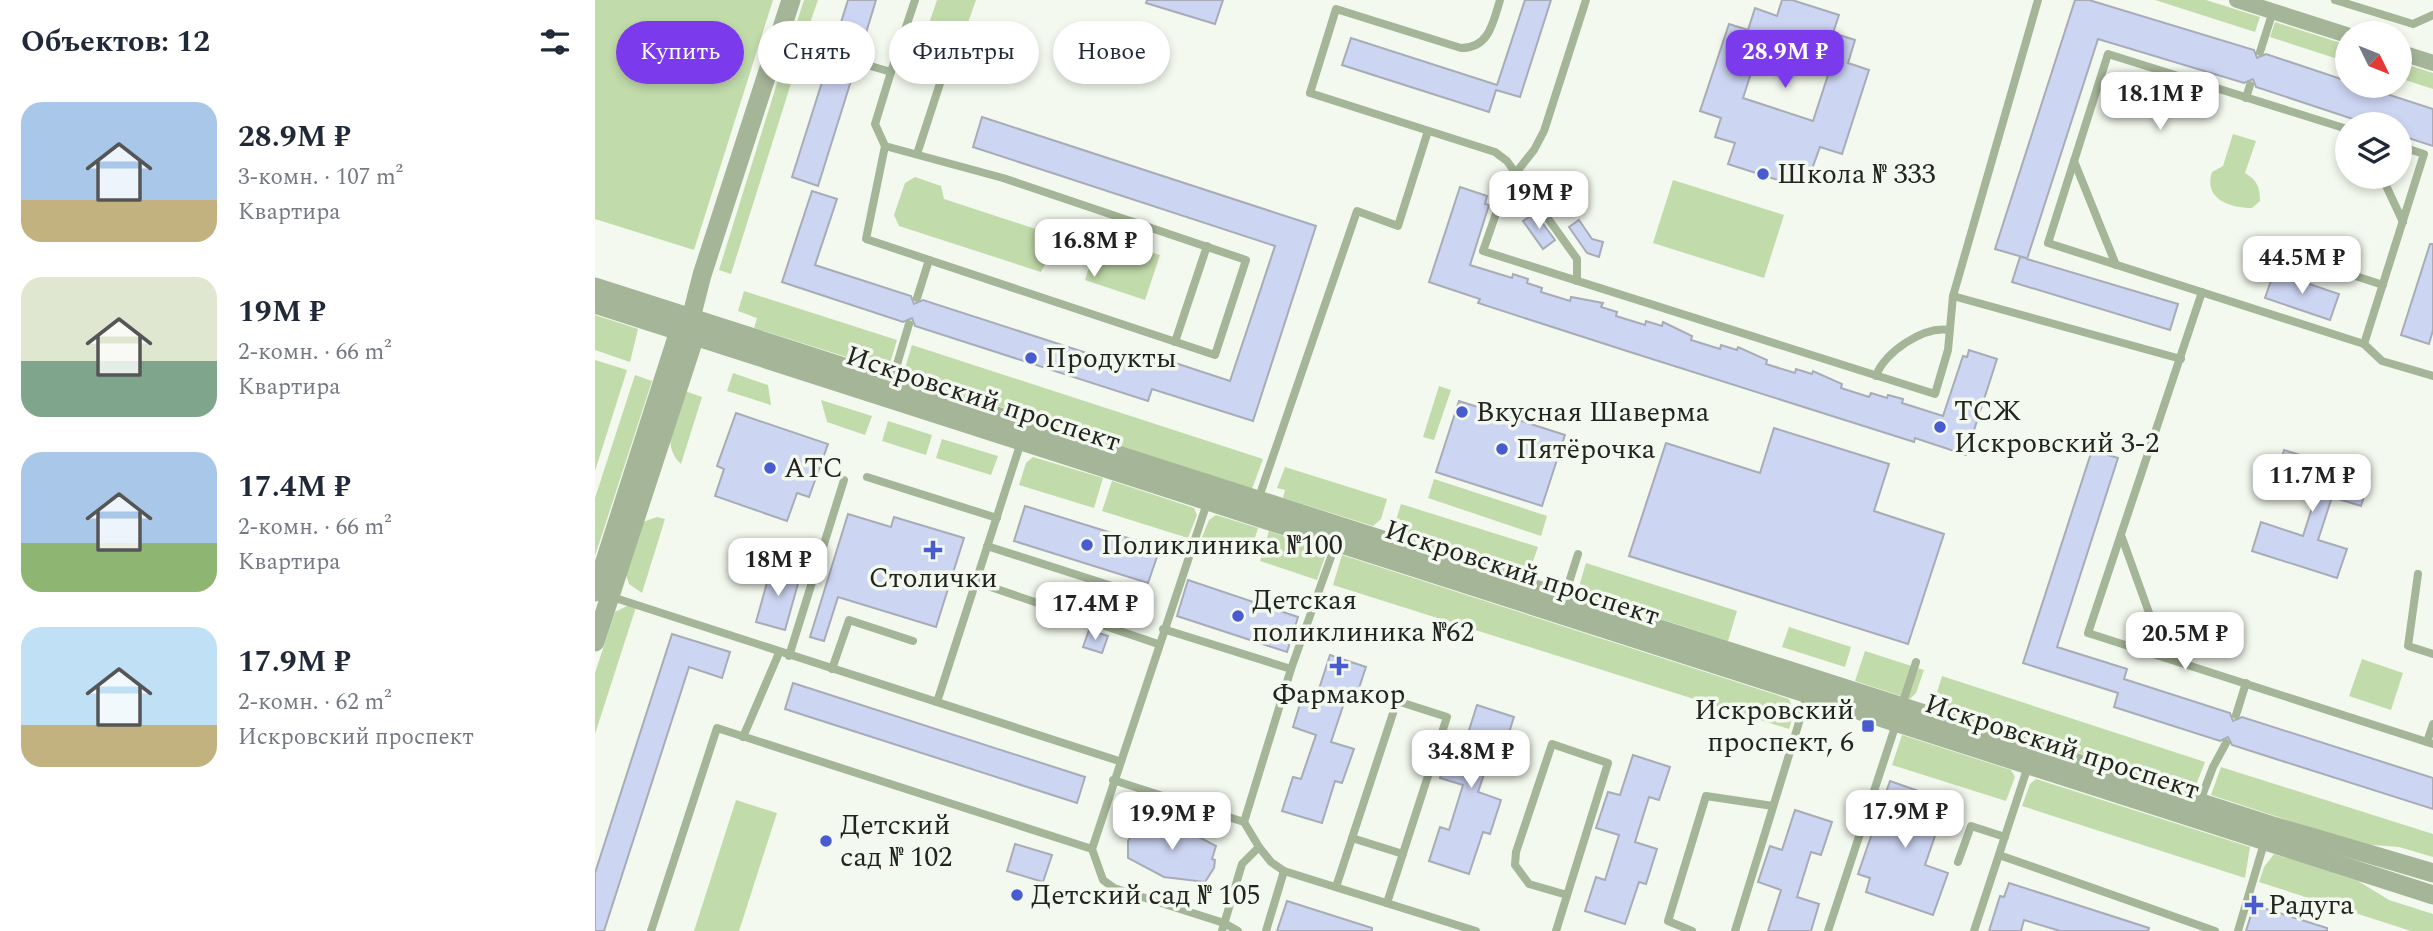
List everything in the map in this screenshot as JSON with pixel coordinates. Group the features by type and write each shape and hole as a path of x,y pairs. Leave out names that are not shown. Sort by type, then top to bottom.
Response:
{"street":[{"path":"784,21 791,0"},
{"path":"2237,0 2335,31"},
{"path":"2412,56 2433,63"},
{"path":"595,642 600,593 688,328 764,84"},
{"name":"Искровский проспект","path":"595,287 688,328"},
{"name":"Искровский проспект","path":"595,304 688,328 889,390 1380,547 2267,833 2433,895"},
{"name":"Искровский проспект","path":"1210,493 1258,500 1339,535"},
{"name":"Искровский проспект","path":"1531,596 1564,598 1810,687"},
{"name":"Искровский проспект","path":"1899,715 2028,766 2197,810"},
{"name":"Искровский проспект","path":"2267,833 2433,873"}],"lane":[{"path":"908,21 915,0"},
{"path":"1500,0 1492,27 1484,40 1473,48 1461,48 1336,9 1310,93 1495,152 1517,171 1577,259 1577,281"},
{"path":"1586,0 1544,131 1500,198 1483,251 1935,394 1948,350 1953,296 2038,0"},
{"path":"2335,0 2413,24 2433,15"},
{"path":"2260,52 2273,11"},
{"path":"2335,125 2108,54 2048,243 2364,344 2382,361 2433,376"},
{"path":"885,146 1003,178 1246,260 1215,355 866,239 885,146 875,124 889,78"},
{"path":"917,155 940,84"},
{"path":"2246,98 2250,85"},
{"path":"1258,500 1357,211 1398,226 1428,131"},
{"path":"2364,344 2424,154 2412,150"},
{"path":"2074,161 2116,265"},
{"path":"2388,189 2403,222"},
{"path":"1175,342 1207,246"},
{"path":"2285,253 2383,285"},
{"path":"917,298 929,260"},
{"path":"2202,292 2088,633 2430,743 2433,724"},
{"path":"1953,296 2181,359"},
{"path":"889,390 909,324"},
{"path":"1876,376 1886,358 1929,331 1949,330"},
{"path":"937,702 1024,433"},
{"path":"867,477 997,518"},
{"path":"789,656 844,480"},
{"path":"1210,493 1092,849 1103,880 1114,888 1238,931"},
{"path":"1244,822 1291,669 1339,535"},
{"path":"2121,536 2165,657"},
{"path":"988,547 1143,596"},
{"path":"1564,598 1579,554"},
{"path":"2418,574 2408,646 2433,654"},
{"path":"976,582 1158,644"},
{"path":"600,593 1119,761"},
{"path":"832,669 849,620 913,642"},
{"path":"1163,629 1291,669"},
{"path":"743,737 779,653"},
{"path":"1828,931 1916,662"},
{"path":"2236,715 2246,683"},
{"path":"1735,931 1810,687"},
{"path":"1335,887 1397,701 1447,717 1387,903"},
{"path":"651,931 717,727 1092,849"},
{"path":"2197,810 2213,767 2226,743"},
{"path":"1556,931 1608,763 1552,744 1516,852 1515,864 1529,884 1567,895"},
{"path":"1974,931 2028,766"},
{"path":"1113,780 1244,822 1271,862 1284,871 1476,931"},
{"path":"1692,931 1668,921 1706,796 1773,806"},
{"path":"1958,862 1971,826 2005,838"},
{"path":"2238,931 2267,833"},
{"path":"1352,838 1403,854"},
{"path":"1223,927 1243,864 1259,847"},
{"path":"1999,855 2215,931"},
{"path":"1266,931 1284,871"}],"green space":[{"path":"595,0 773,0 766,21 758,21 758,47 694,250 595,219"},
{"path":"804,0 818,0 811,21 797,21"},
{"path":"937,0 976,0 969,21 930,21"},
{"path":"2155,0 2206,0 2260,17 2255,32"},
{"path":"2275,22 2335,41 2335,58 2270,37"},
{"path":"2412,66 2433,73 2433,89 2412,82"},
{"path":"777,84 791,84 731,274 719,270"},
{"path":"2233,134 2256,141 2245,173 2255,181 2259,192 2260,201 2252,208 2227,204 2211,189 2212,172 2223,166"},
{"path":"915,177 941,186 944,199 1054,235 1050,255 1041,272 899,226 894,215 905,183"},
{"path":"1673,180 1784,215 1764,278 1653,243"},
{"path":"1099,236 1160,255 1145,300 1085,280"},
{"path":"744,291 897,340 888,370 754,328 757,318 738,311"},
{"path":"595,315 638,329 630,362 595,350"},
{"path":"912,345 1263,459 1252,489 903,375"},
{"path":"595,360 627,370 595,471"},
{"path":"733,373 768,385 771,405 727,391"},
{"path":"635,375 652,381 595,556 595,498"},
{"path":"1439,386 1451,390 1434,440 1423,437"},
{"path":"685,391 702,397 681,464 671,447 670,438"},
{"path":"821,400 872,416 865,435 827,422"},
{"path":"888,421 932,435 926,455 882,441"},
{"path":"942,439 998,456 991,475 936,458"},
{"path":"1033,457 1103,478 1094,508 1019,485 1026,463"},
{"path":"1285,467 1387,499 1381,519 1373,526 1283,498 1285,490 1277,488"},
{"path":"1434,479 1547,516 1541,536 1428,498"},
{"path":"1112,481 1194,508 1197,515 1188,538 1102,511"},
{"path":"1401,504 1538,547 1531,567 1523,575 1397,534 1395,524"},
{"path":"1216,515 1258,528 1249,557 1200,542 1209,520"},
{"path":"657,517 665,519 642,593 629,584 626,575 643,522"},
{"path":"1269,531 1327,551 1317,580 1260,561"},
{"path":"1342,555 1789,699 1794,712 1789,729 1333,585"},
{"path":"1586,563 1737,611 1728,641 1581,593 1580,583"},
{"path":"627,606 636,607 595,734 595,673 615,612"},
{"path":"1789,627 1851,647 1845,667 1782,647"},
{"path":"1865,651 1924,670 1916,693 1910,699 1855,681"},
{"path":"2362,659 2403,673 2391,710 2349,696"},
{"path":"1942,676 2205,762 2194,790 1937,707 1935,699"},
{"path":"1902,735 2011,770 2015,777 2006,801 1892,765"},
{"path":"2221,767 2433,834 2433,857 2399,847 2361,844 2211,795"},
{"path":"2036,779 2250,847 2245,878 2022,806 2030,784"},
{"path":"736,800 777,813 739,931 694,931"},
{"path":"2274,854 2358,881 2389,900 2433,914 2433,931 2411,931 2259,882 2264,867"}],"building":[{"path":"848,0 876,0 870,21 841,21"},
{"path":"1147,0 1223,0 1215,24 1146,3"},
{"path":"1525,0 1551,0 1520,97 1496,90 1489,112 1342,65 1351,38 1497,85"},
{"path":"1782,0 1792,0 1839,15 1833,33 1855,40 1848,63 1869,70 1842,154 1820,147 1812,169 1793,163 1787,183 1728,164 1735,143 1715,137 1721,118 1700,111 1729,24 1748,30 1755,8 1777,16","holes":["1774,46 1817,60 1815,68 1829,72 1813,121 1743,98 1759,49 1772,53"]},
{"path":"2075,0 2089,0 2254,50 2257,58 2266,54 2335,77 2335,98 2399,98 2433,109 2433,146 2412,139 2412,112 2335,113 2256,87 2253,79 2244,83 2098,39 2027,259 2178,304 2170,330 2012,282 2020,257 2026,258 1995,249"},
{"path":"821,84 850,84 818,186 792,177"},
{"path":"982,117 1316,226 1253,421 1152,389 1148,401 915,326 912,318 903,322 782,282 812,191 837,199 815,265 911,296 914,304 923,300 1139,370 1145,353 1230,381 1275,246 973,147"},
{"path":"1460,187 1487,196 1485,204 1489,205 1470,265 1512,278 1513,274 1528,279 1527,283 1542,288 1541,292 1570,301 1571,297 1603,303 1601,307 1617,312 1616,316 1645,325 1646,321 1662,326 1663,322 1692,336 1691,340 1720,349 1721,345 1737,350 1738,347 1767,360 1766,364 1795,373 1796,369 1812,374 1813,371 1842,384 1841,388 1869,397 1871,393 1903,399 1902,403 1943,416 1963,356 1967,357 1969,350 1997,359 1966,455 1915,438 1914,442 1630,352 1478,303 1480,299 1429,282"},
{"path":"1535,213 1555,240 1543,249 1523,221"},
{"path":"1579,220 1592,239 1603,242 1599,257 1587,253 1569,227"},
{"path":"2430,244 2433,244 2433,330 2429,344 2401,335"},
{"path":"2274,272 2339,294 2330,320 2265,298"},
{"name":"Пятёрочка","path":"1459,401 1565,435 1542,506 1436,472"},
{"name":"АТС","path":"736,413 828,444 809,497 797,493 787,521 715,496 724,469 717,466"},
{"path":"1774,428 1889,464 1874,511 1944,534 1908,644 1629,556 1666,443 1760,473"},
{"path":"2092,450 2118,458 2057,647 2127,669 2124,679 2230,713 2233,721 2242,717 2433,778 2433,809 2232,745 2228,737 2220,741 2114,707 2118,693 2023,663"},
{"path":"2284,450 2370,477 2361,506 2332,497 2318,540 2347,549 2337,578 2252,551 2261,522 2303,536 2317,492 2275,479"},
{"name":"Поликлиника №100","path":"1025,506 1160,548 1148,583 1014,541"},
{"path":"848,514 891,527 894,517 964,538 936,627 838,597 824,641 810,637"},
{"path":"772,565 801,573 785,630 756,622"},
{"name":"Детская поликлиника №62","path":"1188,580 1298,617 1287,652 1177,616"},
{"path":"1089,630 1108,636 1102,653 1083,647"},
{"path":"672,634 730,652 722,678 689,667 604,931 595,931 595,873"},
{"path":"1330,655 1366,667 1355,700 1346,697 1331,742 1354,749 1342,783 1335,781 1322,823 1282,811 1293,777 1301,779 1316,735 1293,727 1304,691 1317,695"},
{"path":"793,683 1085,777 1077,803 785,709"},
{"path":"1477,705 1514,717 1503,751 1493,748 1478,792 1501,800 1490,834 1483,832 1469,874 1429,861 1440,827 1449,830 1463,785 1440,778 1452,742 1464,746"},
{"path":"1633,755 1670,767 1659,800 1649,797 1635,842 1657,849 1646,884 1639,882 1625,924 1585,911 1596,877 1605,880 1619,835 1596,828 1608,792 1620,795"},
{"path":"1890,781 1947,801 1925,865 1948,873 1933,915 1866,892 1870,878 1858,874"},
{"path":"1795,810 1832,822 1821,855 1811,852 1797,897 1819,904 1811,931 1768,931 1781,890 1758,882 1770,846 1782,850"},
{"path":"1140,822 1180,827 1216,846 1212,859 1215,860 1214,868 1205,882 1164,877 1128,858 1128,841 1133,833 1136,834"},
{"path":"1015,844 1052,855 1043,882 1007,871"},
{"path":"2009,883 2149,928 2148,931 2060,931 2024,920 2021,931 1989,931 2000,896 2004,897"},
{"path":"1287,901 1372,928 1372,931 1277,931"},
{"path":"2254,905 2327,928 2327,931 2246,931"}],"place":[{"name":"Школа № 333","path":"1763,174"},
{"name":"Продукты","path":"1031,358"},
{"name":"Вкусная Шаверма","path":"1462,412"},
{"name":"ТСЖ Искровский 3-2","path":"1940,427"},
{"name":"Пятёрочка","path":"1502,449"},
{"name":"АТС","path":"770,468"},
{"name":"Поликлиника №100","path":"1087,545"},
{"name":"Столички","path":"933,550"},
{"name":"Детская поликлиника №62","path":"1238,616"},
{"name":"Фармакор","path":"1339,666"},
{"name":"Искровский проспект, 6","path":"1868,726"},
{"name":"Детский сад № 102","path":"826,841"},
{"name":"Детский сад № 105","path":"1017,895"},
{"name":"Радуга","path":"2254,905"}]}
